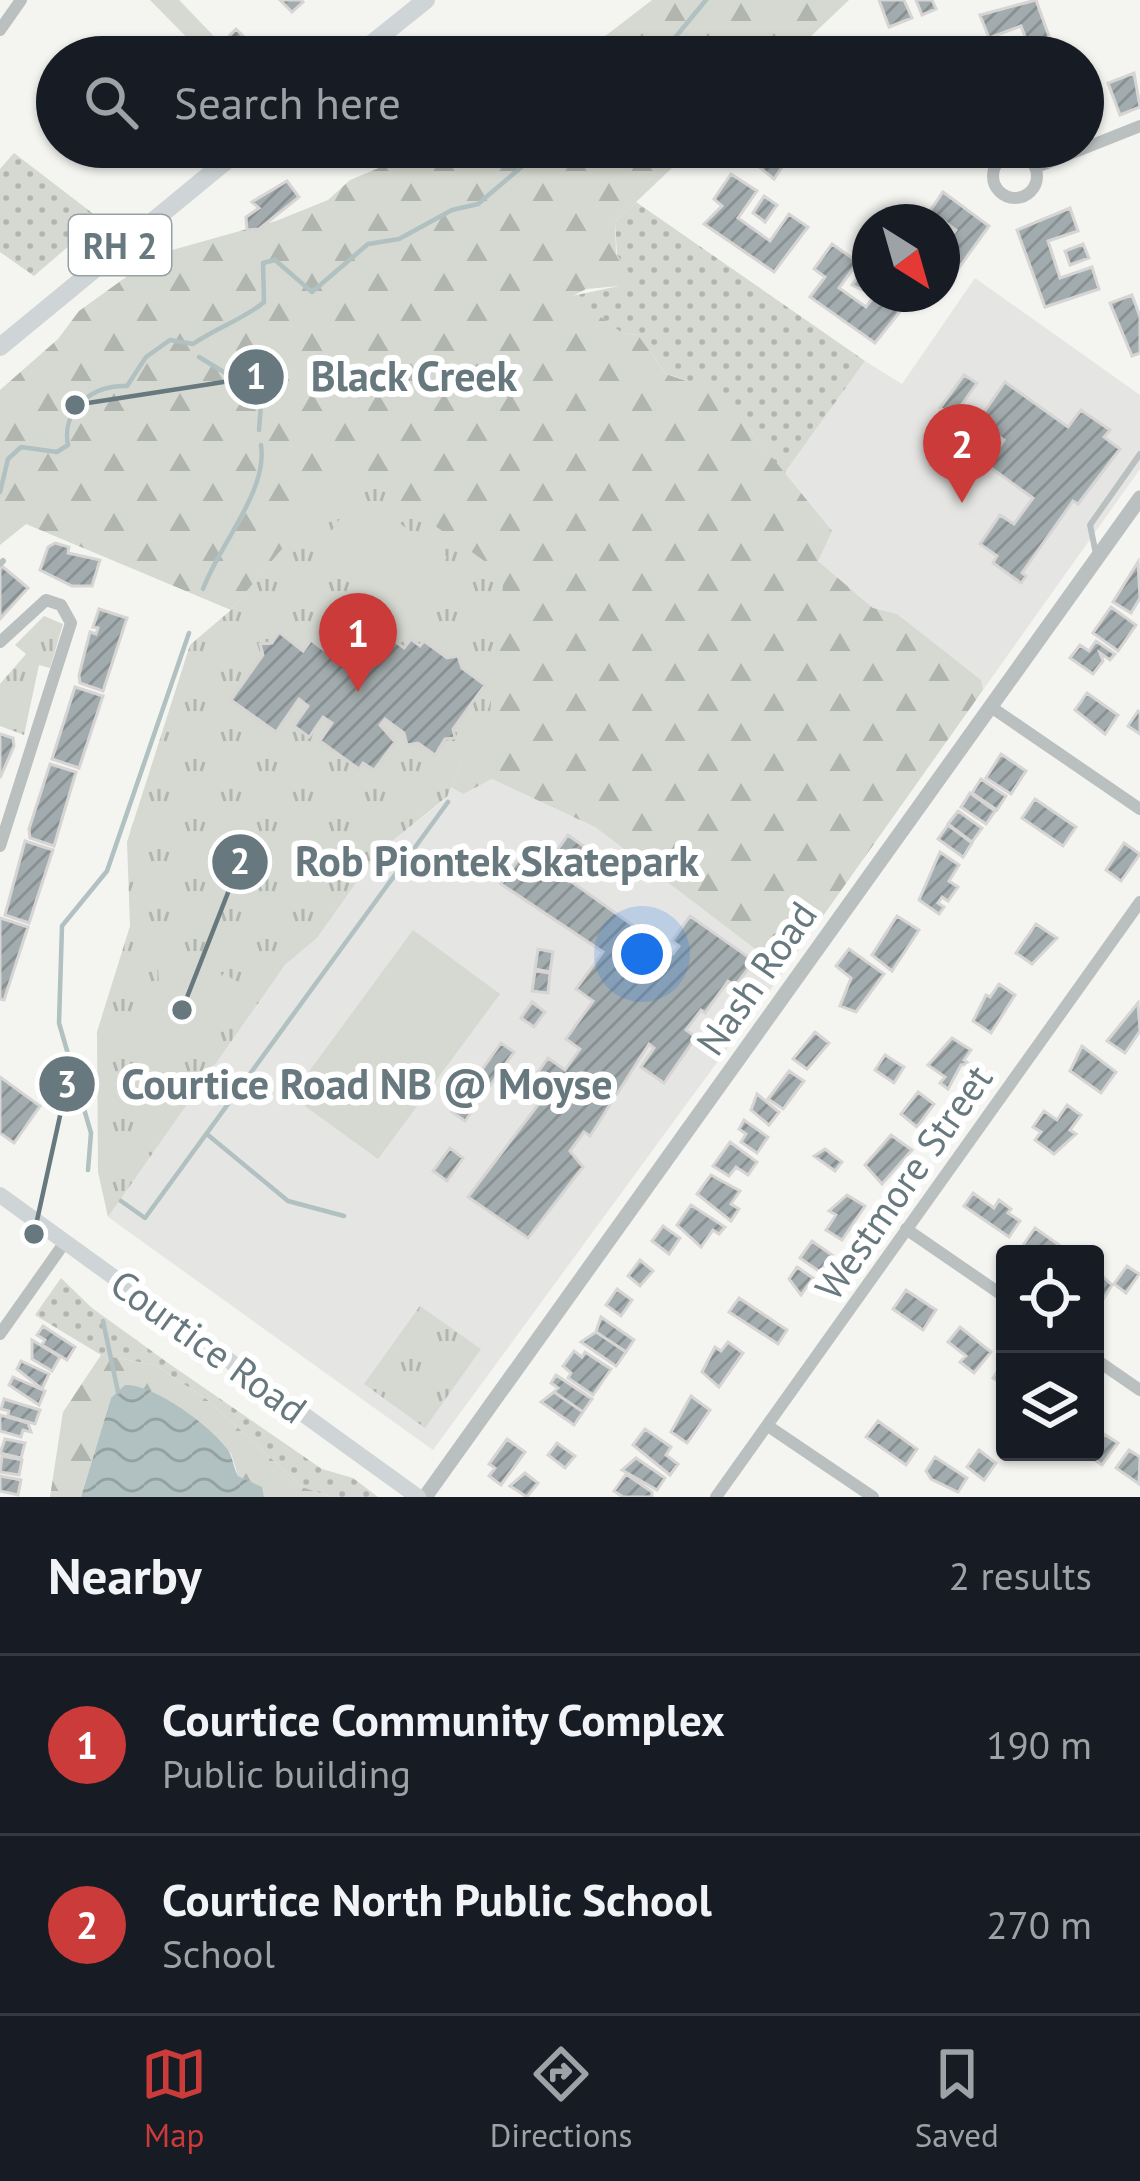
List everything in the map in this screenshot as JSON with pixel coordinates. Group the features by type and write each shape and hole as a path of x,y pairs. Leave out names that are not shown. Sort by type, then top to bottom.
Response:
{"main road":[{"path":"381,36 426,0"},
{"name":"RH 2","path":"0,346 217,168"},
{"name":"Courtice Road","path":"0,1195 422,1497"}],"street":[{"path":"0,30 20,0"},
{"path":"1104,140 1140,126"},
{"name":"Nash Road","path":"422,1497 1140,498"},
{"path":"0,642 46,600 61,605 71,623 0,846"},
{"path":"991,707 1140,809"},
{"name":"Westmore Street","path":"716,1497 1140,902"},
{"path":"906,1229 996,1291"},
{"path":"0,1334 64,1242"},
{"path":"1104,1365 1140,1390"},
{"path":"768,1426 873,1497"}],"lane":[{"path":"1097,558 1090,525 1140,454"}],"shaded area":[{"path":"975,278 1140,395 1140,469 983,690 980,680 897,614 873,608 818,561 783,475 865,361 902,384 952,312 960,312 960,300"},
{"path":"492,779 595,827 784,971 433,1450 108,1217 285,965 317,938 376,853 447,798 451,787 463,794"}],"green space":[{"path":"150,0 179,0 214,36 185,36"},
{"path":"652,0 849,0 811,36 605,36"},
{"path":"14,153 100,219 34,276 0,252 0,169"},
{"path":"379,168 672,168 615,222 616,253 630,274 619,286 586,289 573,296 622,333 638,335 666,374 719,392 832,531 818,561 873,608 897,614 981,680 983,690 784,971 595,827 492,779 463,794 451,787 463,759 352,467 231,610 26,524 0,545 0,390 58,339 79,311 158,254 276,221 328,200 350,180"},
{"path":"636,202 865,361 783,475 760,442 719,400 666,374 638,335 622,333 572,296 619,286 615,222"},
{"path":"351,466 504,575 487,742 463,759 447,797 377,853 317,938 285,965 108,1217 98,1172 97,1032 130,926 127,842 190,645 231,610"},
{"path":"358,494 447,557 408,612 318,549"},
{"path":"44,616 63,624 50,668 39,665 24,735 0,726 0,684 26,654 15,645"},
{"path":"413,930 500,994 378,1159 291,1096"},
{"path":"181,956 217,982 224,973 238,983 227,997 218,992 169,1060 158,1065 138,1033 144,1024 162,1021 152,990 159,985 158,967 168,957"},
{"path":"61,1278 92,1308 171,1365 322,1469 353,1478 378,1497 332,1497 302,1487 209,1401 155,1365 101,1355 35,1315"},
{"path":"420,1306 481,1349 425,1428 364,1384"},
{"path":"101,1355 155,1365 209,1401 302,1487 332,1497 264,1497 261,1487 238,1476 231,1453 151,1391 111,1398 81,1497 50,1497 63,1412"}],"water":[{"path":"125,1385 151,1391 196,1419 228,1450 238,1476 262,1487 264,1497 81,1497 111,1398"}],"building":[{"path":"280,0 301,0 303,2 292,12"},
{"path":"879,0 904,0 912,18 889,27"},
{"path":"916,0 932,0 936,9 922,15"},
{"path":"1036,0 1049,36 1025,36 1021,26 988,36 980,15"},
{"path":"1134,73 1140,107 1120,115 1108,83"},
{"path":"761,168 781,168 774,179"},
{"path":"731,174 757,191 738,218 770,241 789,214 808,227 774,272 704,224 722,206 714,199"},
{"path":"287,181 299,197 259,229 247,230 246,217 259,208 252,202"},
{"path":"943,192 959,204 935,204"},
{"path":"764,196 777,205 765,222 753,213"},
{"path":"960,205 989,226 960,266"},
{"path":"1070,208 1078,231 1048,241 1060,278 1092,267 1099,289 1045,307 1017,230"},
{"path":"832,244 852,258 852,270 839,288 852,297 852,312 900,312 875,343 810,297 825,277 814,269"},
{"path":"1083,244 1089,258 1070,265 1065,251"},
{"path":"1132,295 1140,317 1140,353 1132,356 1110,303"},
{"path":"964,375 977,383 953,417 940,408"},
{"path":"1005,382 1068,427 1081,410 1110,430 1104,437 1120,449 1078,504 1073,501 1022,573 1026,576 1021,583 993,563 997,556 980,544 1000,515 1014,524 1033,498 987,465 1004,440 978,421"},
{"path":"55,543 69,547 68,553 100,560 92,586 72,586 40,570 48,547"},
{"path":"1138,562 1140,598 1131,613 1113,602"},
{"path":"2,566 28,588 0,619 0,569"},
{"path":"1111,607 1136,625 1118,651 1093,633"},
{"path":"99,609 127,618 103,691 80,683 79,675 90,632 96,634 98,628 93,627"},
{"path":"345,622 357,633 377,629 379,638 389,637 404,648 411,639 420,646 424,641 447,658 458,656 462,668 485,685 453,729 455,738 445,739 435,755 418,743 407,745 404,733 385,719 380,725 395,742 374,770 363,763 359,769 320,741 332,723 323,717 309,737 294,726 308,706 299,699 276,732 231,700 263,655 260,644 272,643 279,632 303,651 311,640 324,650"},
{"path":"1096,641 1115,654 1110,660 1100,653 1103,661 1093,674 1070,658 1080,645 1089,651"},
{"path":"75,687 103,696 79,768 52,759"},
{"path":"1087,693 1118,715 1105,734 1075,710"},
{"path":"1140,712 1140,734 1128,726"},
{"path":"0,734 13,738 14,746 0,778"},
{"path":"1001,754 1026,771 1011,794 986,778"},
{"path":"50,764 76,772 54,846 30,838 29,829"},
{"path":"981,779 1006,796 997,810 972,793"},
{"path":"970,793 995,811 986,824 961,807"},
{"path":"1035,799 1076,827 1063,846 1022,818"},
{"path":"958,811 982,828 972,842 948,824"},
{"path":"948,825 972,843 963,857 938,839"},
{"path":"568,835 586,848 562,875 673,954 679,946 672,941 690,916 754,961 735,986 728,981 686,1030 696,1037 664,1083 641,1067 654,1048 649,1044 590,1136 584,1132 570,1151 583,1167 528,1238 468,1197 547,1093 531,1082 548,1058 565,1070 580,1049 566,1039 593,1001 576,989 603,952 501,884 526,849 547,864"},
{"path":"25,841 53,850 29,923 5,915"},
{"path":"1124,843 1140,854 1121,881 1106,870"},
{"path":"940,852 959,865 949,881 958,887 948,901 942,897 938,903 944,907 939,914 919,900"},
{"path":"897,916 919,930 892,971 872,955"},
{"path":"0,918 28,927 4,1000 0,999"},
{"path":"1036,924 1057,938 1032,964 1016,953"},
{"path":"538,949 553,952 550,972 535,969"},
{"path":"849,949 884,974 856,1012 840,1006 851,978 836,966"},
{"path":"535,971 550,973 548,993 532,991"},
{"path":"999,984 1015,995 991,1033 973,1021 986,995 990,997"},
{"path":"532,1002 545,1012 534,1027 521,1018"},
{"path":"1138,1003 1140,1031 1125,1053 1107,1041"},
{"path":"815,1032 829,1043 807,1069 793,1059"},
{"path":"952,1038 971,1050 964,1060 969,1064 961,1065 948,1089 940,1083 945,1077 928,1065"},
{"path":"501,1043 514,1052 465,1121 452,1112"},
{"path":"1082,1046 1116,1072 1101,1093 1070,1071"},
{"path":"885,1055 904,1067 894,1083 875,1070"},
{"path":"789,1071 804,1081 783,1109 768,1099"},
{"path":"0,1077 40,1106 14,1143 0,1133"},
{"path":"918,1092 934,1104 917,1127 901,1114"},
{"path":"757,1094 779,1112 769,1125 751,1110"},
{"path":"1067,1105 1081,1115 1070,1130 1076,1134 1054,1154 1035,1140 1041,1132 1033,1127 1044,1111 1057,1120"},
{"path":"744,1120 768,1137 757,1153 741,1142 746,1134 739,1129"},
{"path":"891,1135 912,1150 882,1184 865,1165"},
{"path":"730,1142 757,1162 748,1175 736,1167 729,1176 713,1166"},
{"path":"450,1148 463,1158 447,1181 433,1171"},
{"path":"825,1149 842,1162 835,1171 814,1156"},
{"path":"711,1175 740,1191 731,1204 739,1209 731,1221 697,1194"},
{"path":"973,1193 994,1208 999,1200 1011,1209 1008,1213 1020,1221 1009,1237 964,1206"},
{"path":"847,1195 865,1206 842,1240 826,1230 836,1215 829,1211"},
{"path":"691,1205 725,1227 719,1234 713,1230 701,1247 677,1225"},
{"path":"663,1226 680,1238 669,1254 652,1241"},
{"path":"1035,1228 1059,1245 1023,1245"},
{"path":"812,1241 832,1255 820,1272 800,1258"},
{"path":"640,1260 653,1271 640,1286 628,1276"},
{"path":"1127,1266 1139,1274 1126,1293 1114,1284"},
{"path":"797,1267 813,1278 801,1295 789,1279"},
{"path":"617,1289 632,1300 621,1316 606,1305"},
{"path":"906,1290 936,1310 923,1330 893,1309"},
{"path":"739,1298 787,1330 778,1344 729,1312"},
{"path":"601,1317 634,1340 626,1352 596,1332"},
{"path":"43,1326 75,1347 67,1360 42,1345 45,1340 37,1335"},
{"path":"960,1327 991,1352 974,1373 960,1362 966,1356 948,1342"},
{"path":"596,1332 626,1352 616,1366 581,1342"},
{"path":"32,1340 60,1357 52,1371 32,1359"},
{"path":"728,1342 743,1353 719,1387 702,1372 715,1347 721,1351"},
{"path":"574,1351 582,1357 585,1352 611,1369 593,1395 568,1378 571,1373 563,1366"},
{"path":"21,1361 49,1374 42,1389 17,1369"},
{"path":"556,1375 592,1399 583,1412 554,1392 558,1388 551,1383"},
{"path":"13,1377 45,1391 39,1405 9,1385"},
{"path":"554,1392 583,1412 574,1425 541,1402"},
{"path":"691,1396 710,1410 687,1443 671,1432"},
{"path":"4,1399 40,1410 35,1424 8,1416 9,1411 1,1409"},
{"path":"0,1415 28,1423 31,1432 23,1430 21,1437 0,1431"},
{"path":"878,1421 917,1449 906,1465 866,1437"},
{"path":"645,1429 671,1447 666,1455 678,1464 670,1475 633,1445"},
{"path":"1104,1434 1118,1443 1102,1465 1096,1461 1104,1461"},
{"path":"5,1439 25,1443 21,1458 0,1453"},
{"path":"507,1439 525,1452 501,1485 489,1476 495,1468 489,1464"},
{"path":"557,1443 575,1456 565,1468 548,1455"},
{"path":"979,1450 996,1463 984,1480 967,1467"},
{"path":"1129,1450 1140,1457 1139,1484 1116,1468"},
{"path":"2,1456 22,1460 19,1475 0,1472"},
{"path":"935,1457 967,1478 958,1492 931,1479 926,1471"},
{"path":"636,1458 665,1478 657,1490 622,1470"},
{"path":"525,1473 538,1483 527,1497 510,1486"},
{"path":"626,1474 652,1492 652,1497 623,1497 614,1491"},
{"path":"0,1476 21,1480 18,1495 0,1491"}],"waterway":[{"path":"676,36 706,0"},
{"path":"0,492 8,459 21,447 57,452 68,445 69,421 82,402 102,389 127,386 146,357 170,340 193,344 264,302 263,263 275,260 312,292 368,244 399,239 452,210 478,204 520,168"},
{"path":"199,357 247,386 261,405 259,430"},
{"path":"203,589 250,499 261,445"},
{"path":"88,1170 91,1133 59,1023 62,926 107,871 189,633"},
{"path":"121,1201 145,1218 448,802"},
{"path":"208,1135 288,1201 344,1216"},
{"path":"103,1321 118,1392"}],"place":[{"name":"Black Creek","path":"75,405"},
{"name":"Courtice North Public School","path":"962,503"},
{"name":"Courtice Community Complex","path":"358,692"},
{"name":"Rob Piontek Skatepark","path":"182,1010"},
{"name":"Courtice Road NB @ Moyse","path":"34,1234"}]}
